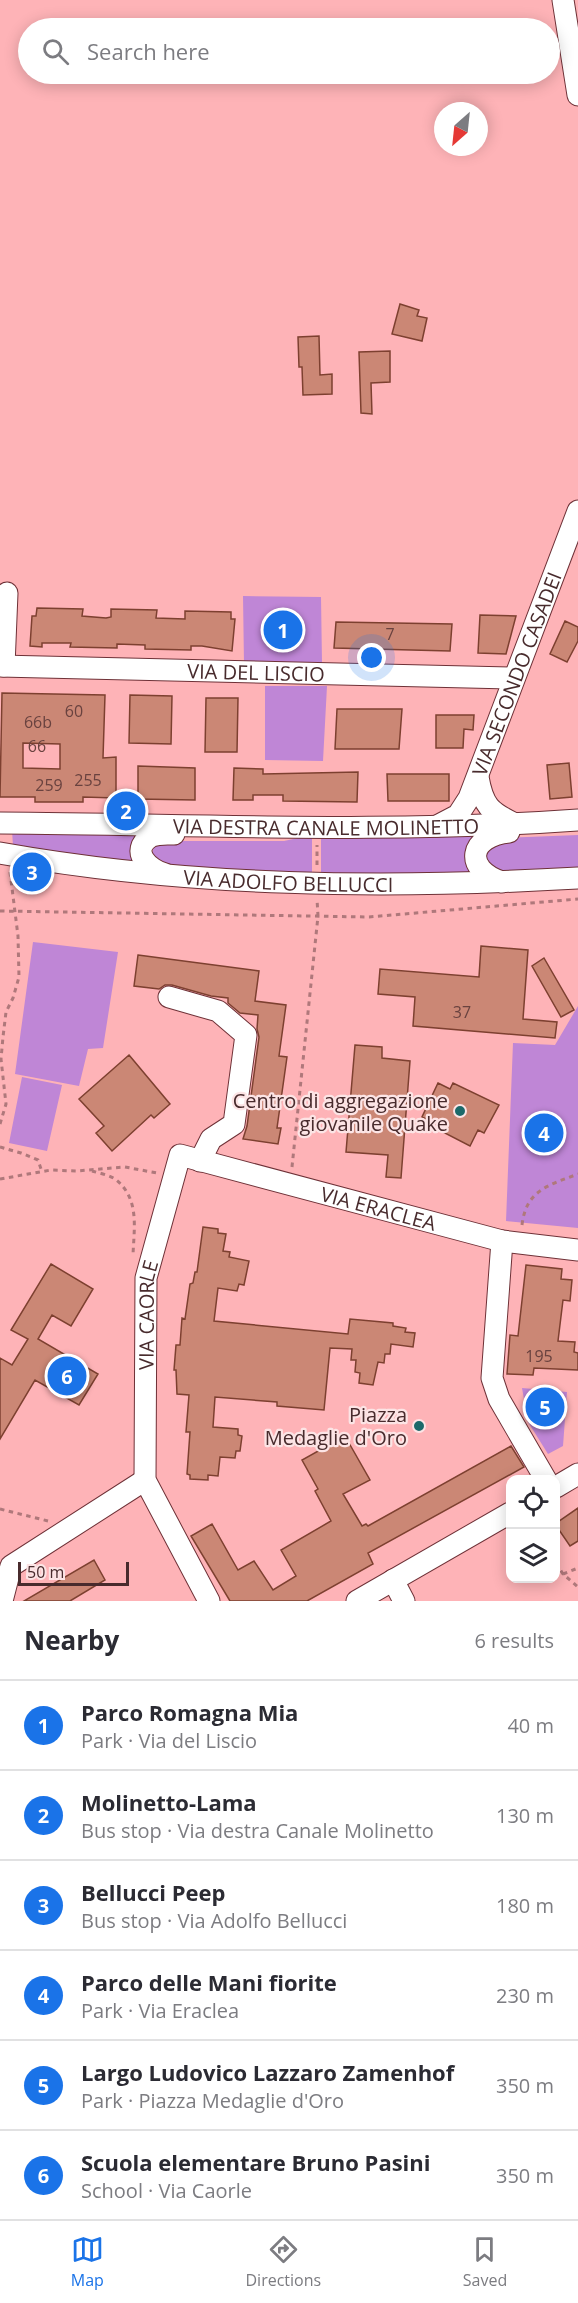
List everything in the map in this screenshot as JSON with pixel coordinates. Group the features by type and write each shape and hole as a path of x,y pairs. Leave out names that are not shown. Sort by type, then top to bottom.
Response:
{"street":[{"path":"563,0 578,95"},
{"name":"VIA SECONDO CASADEI","path":"515,824 495,814 484,802 478,777 578,511"},
{"path":"2,666 7,593"},
{"name":"VIA DEL LISCIO","path":"2,666 514,678"},
{"path":"437,826 458,815 478,777"},
{"name":"VIA DESTRA CANALE MOLINETTO","path":"0,823 317,828 515,824 578,820"},
{"path":"502,882 489,878 478,867 476,861 478,849 486,837 494,834 578,826"},
{"path":"176,877 156,872 145,862 143,847 150,837 258,827"},
{"name":"VIA ADOLFO BELLUCCI","path":"5,854 176,877 317,883 502,882 578,878"},
{"path":"169,997 218,1011 246,1035 234,1124 211,1139 200,1161"},
{"name":"VIA ERACLEA","path":"180,1155 511,1243 578,1250"},
{"name":"VIA CAORLE","path":"180,1155 146,1278 145,1480 209,1601"},
{"path":"511,1243 492,1378 499,1398 544,1475"},
{"path":"560,1484 578,1474"},
{"path":"2,1601 11,1566 145,1480"},
{"path":"357,1601 506,1515"},
{"path":"393,1580 404,1601"}],"path":[{"path":"290,1184 318,916 317,828"},
{"path":"0,1124 6,1104 1,1059 6,1012 14,998 19,977 18,936 5,854"},
{"path":"0,911 369,916 578,900"},
{"path":"0,1147 38,1160 42,1172"},
{"path":"0,1179 51,1170 126,1167 174,1176"},
{"path":"90,1170 114,1178 130,1195 134,1209 133,1256"},
{"path":"511,1243 529,1203 544,1186 578,1174"},
{"path":"0,1509 47,1520 60,1535"},
{"path":"563,1574 578,1568"},
{"path":"560,1570 578,1587"}],"shaded area":[{"path":"243,596 321,597 322,663 244,664"},
{"path":"265,686 327,686 323,761 265,760"},
{"path":"12,830 143,834 139,865 13,846"},
{"path":"479,833 477,876 321,873 321,836"},
{"path":"312,835 312,873 160,868 154,863 153,850 160,841 284,841"},
{"path":"578,835 578,870 503,874 486,863 486,850 499,838"},
{"path":"33,942 118,952 103,1048 88,1049 79,1086 15,1074"},
{"path":"578,1006 578,1228 506,1221 513,1043 555,1045"},
{"path":"22,1077 62,1085 47,1151 9,1143"},
{"path":"522,1388 567,1392 563,1446 548,1454 528,1422"}],"building":[{"path":"400,304 419,310 417,316 427,318 422,341 392,334"},
{"path":"319,336 320,375 332,374 332,394 303,395 298,337"},
{"path":"390,351 390,382 371,383 372,414 361,413 359,352"},
{"path":"37,608 83,609 82,616 106,618 111,617 111,609 157,610 156,618 185,619 185,611 231,612 231,619 235,619 232,651 202,646 191,646 191,650 145,649 145,645 117,644 117,648 70,647 71,643 42,643 42,647 30,646 32,616 36,616"},
{"path":"480,615 516,616 506,654 478,653"},
{"path":"565,621 578,627 578,641 567,662 550,654"},
{"path":"336,622 452,624 450,651 334,648"},
{"path":"2,693 105,695 103,758 116,757 116,798 83,797 83,802 35,802 35,797 0,797","holes":["23,743 60,744 60,769 23,768"]},
{"path":"130,695 172,696 171,744 129,743"},
{"path":"206,698 238,698 237,752 205,752"},
{"path":"337,709 402,709 399,749 335,749"},
{"path":"436,715 474,715 473,730 464,729 463,748 436,748"},
{"path":"569,763 572,797 550,799 547,765"},
{"path":"138,766 195,768 195,800 138,799"},
{"path":"234,768 263,769 263,774 358,772 357,802 283,801 283,795 253,795 253,800 233,800"},
{"path":"387,774 449,774 449,801 388,801"},
{"path":"481,946 528,950 523,1019 557,1022 555,1038 413,1026 415,997 378,994 380,969 479,977"},
{"path":"138,955 259,971 255,1001 286,1005 279,1056 287,1057 277,1128 281,1128 278,1144 243,1139 247,1126 259,1037 258,1015 240,1013 228,1003 228,998 211,996 172,985 165,985 159,989 134,986"},
{"path":"544,958 574,1010 561,1017 532,966"},
{"path":"355,1045 382,1047 382,1058 410,1061 401,1178 386,1177 388,1155 346,1152"},
{"path":"129,1055 170,1104 154,1118 151,1115 112,1151 96,1133 104,1126 79,1099"},
{"name":"Centro di aggregazione giovanile Quake","path":"438,1083 450,1089 453,1083 499,1105 484,1133 478,1130 470,1146 437,1129 439,1125 422,1117"},
{"path":"203,1227 218,1229 218,1233 226,1234 223,1251 230,1252 229,1257 249,1261 244,1285 239,1284 237,1291 218,1288 214,1321 348,1334 350,1319 393,1323 393,1326 406,1328 405,1332 415,1333 413,1347 391,1344 390,1354 385,1354 384,1363 378,1362 373,1385 359,1383 360,1373 355,1372 356,1360 351,1360 352,1349 330,1348 324,1410 277,1406 277,1402 215,1397 213,1427 238,1429 238,1435 242,1436 240,1451 236,1451 235,1458 220,1457 218,1476 208,1475 208,1480 190,1479 190,1475 187,1474 190,1432 186,1432 189,1395 177,1394 176,1370 174,1370 176,1345 180,1345 182,1318 185,1319 190,1284 193,1283 195,1272 197,1272"},
{"path":"51,1264 93,1289 71,1326 52,1315 38,1339 98,1374 79,1405 35,1380 0,1439 0,1358 12,1365 28,1339 11,1330"},
{"path":"526,1265 562,1269 561,1279 572,1280 570,1301 563,1300 558,1341 575,1342 574,1352 578,1353 578,1370 534,1368 533,1375 507,1374 510,1335 518,1336"},
{"path":"345,1436 370,1480 343,1494 362,1526 366,1524 368,1526 511,1446 524,1467 368,1553 373,1564 307,1601 230,1601 191,1536 212,1524 238,1570 254,1561 273,1590 296,1576 281,1550 331,1521 315,1491 318,1489 302,1460"},
{"path":"578,1508 578,1541 570,1546 560,1531 560,1521"},
{"path":"94,1560 105,1580 70,1601 24,1601"}],"place":[{"name":"Parco Romagna Mia","path":"283,630"},
{"name":"Molinetto-Lama","path":"126,811"},
{"name":"Bellucci Peep","path":"32,872"},
{"name":"Centro di aggregazione giovanile Quake","path":"460,1111"},
{"name":"Parco delle Mani fiorite","path":"544,1133"},
{"name":"Scuola elementare Bruno Pasini","path":"67,1376"},
{"name":"Largo Ludovico Lazzaro Zamenhof","path":"545,1407"},
{"name":"Piazza Medaglie d'Oro","path":"419,1426"}]}
